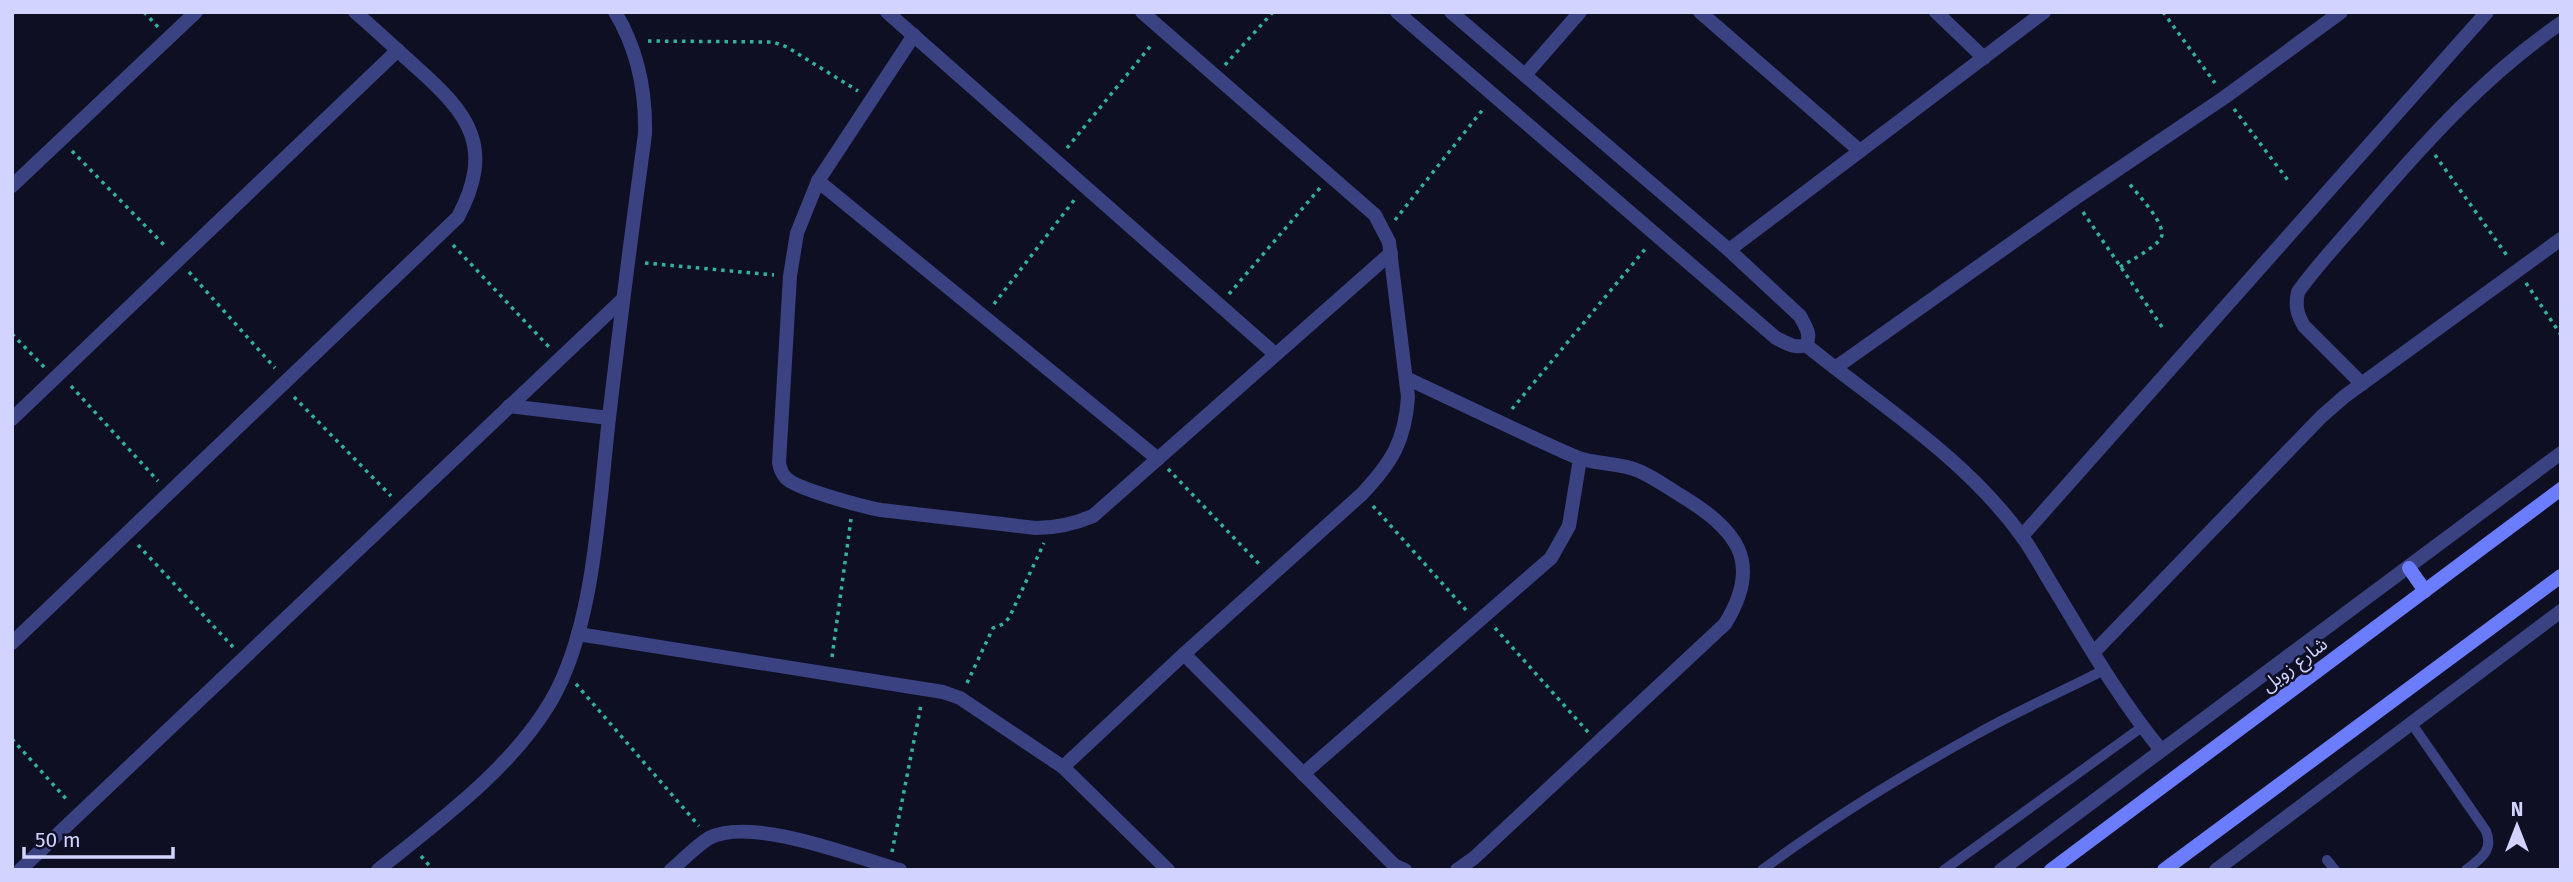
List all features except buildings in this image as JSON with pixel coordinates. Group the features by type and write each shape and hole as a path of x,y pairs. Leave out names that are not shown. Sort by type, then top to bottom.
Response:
{"main road":[{"name":"شارع زويل","path":"2051,870 2561,489"},
{"path":"2409,568 2425,591"},
{"path":"2164,870 2561,576"}],"street":[{"path":"12,186 196,12"},
{"path":"12,643 458,217 471,193 476,167 473,140 463,115 447,94 355,12"},
{"path":"378,870 493,773 535,725 552,700 578,634 594,552 645,122 643,87 630,41 615,12"},
{"path":"887,12 1275,354"},
{"path":"1063,767 1362,494 1386,468 1402,434 1406,416 1406,378 1391,253 1386,232 1375,215 1142,12"},
{"path":"1397,12 1776,338 1791,346 1806,345 1809,339 1807,329 1800,316 1729,250 1451,12"},
{"path":"1525,75 1580,12"},
{"path":"1700,12 1860,151"},
{"path":"1936,12 1984,58"},
{"path":"1729,250 2044,12"},
{"path":"1835,368 2074,199 2225,97 2342,12"},
{"path":"2022,536 2487,12"},
{"path":"2362,384 2304,326 2295,304 2298,292 2426,142 2487,80 2561,23"},
{"path":"914,35 818,181 797,233 790,276 779,463 781,471 792,482 881,510 1036,528 1073,524 1093,516 1391,253"},
{"path":"12,419 398,50"},
{"path":"818,181 1158,458"},
{"path":"2094,652 2321,417 2561,239"},
{"path":"20,870 622,299"},
{"path":"1806,345 1934,444 1973,481 2022,536 2104,670 2161,750"},
{"path":"1406,378 1580,458 1637,470 1710,513 1729,531 1740,553 1743,578 1738,603 1725,624 1474,858 1457,870"},
{"path":"509,406 609,418"},
{"path":"2000,870 2561,453"},
{"path":"1303,774 1551,558 1569,526 1580,458"},
{"path":"2216,870 2561,611"},
{"path":"578,634 943,692 960,698 1063,767 1168,870"},
{"path":"1184,654 1394,864 1405,870"},
{"path":"671,870 710,838 750,832 789,836 895,868"}],"lane":[{"path":"1762,870 1800,841 1976,734 2104,670"},
{"path":"2412,724 2489,839 2485,854 2466,870"},
{"path":"1944,870 2143,727"},
{"path":"2327,860 2335,870"}],"path":[{"path":"1216,76 1273,12"},
{"path":"1056,161 1163,30"},
{"path":"630,41 773,42 787,47 872,99"},
{"path":"1386,232 1494,96"},
{"path":"61,140 179,260 285,383 402,508"},
{"path":"2426,142 2561,335"},
{"path":"2118,169 2160,222 2163,232 2160,240 2120,267"},
{"path":"1220,304 1330,176"},
{"path":"985,316 1085,186"},
{"path":"2074,199 2162,327"},
{"path":"442,233 560,358"},
{"path":"1501,422 1656,236"},
{"path":"628,261 790,276"},
{"path":"12,334 58,376 169,493"},
{"path":"1158,458 1271,576"},
{"path":"1362,494 1598,743"},
{"path":"830,675 853,503"},
{"path":"960,698 993,628 1009,618 1051,528"},
{"path":"128,533 244,658"},
{"path":"565,672 710,838"},
{"path":"895,868 924,690"},
{"path":"12,738 80,814"}]}
